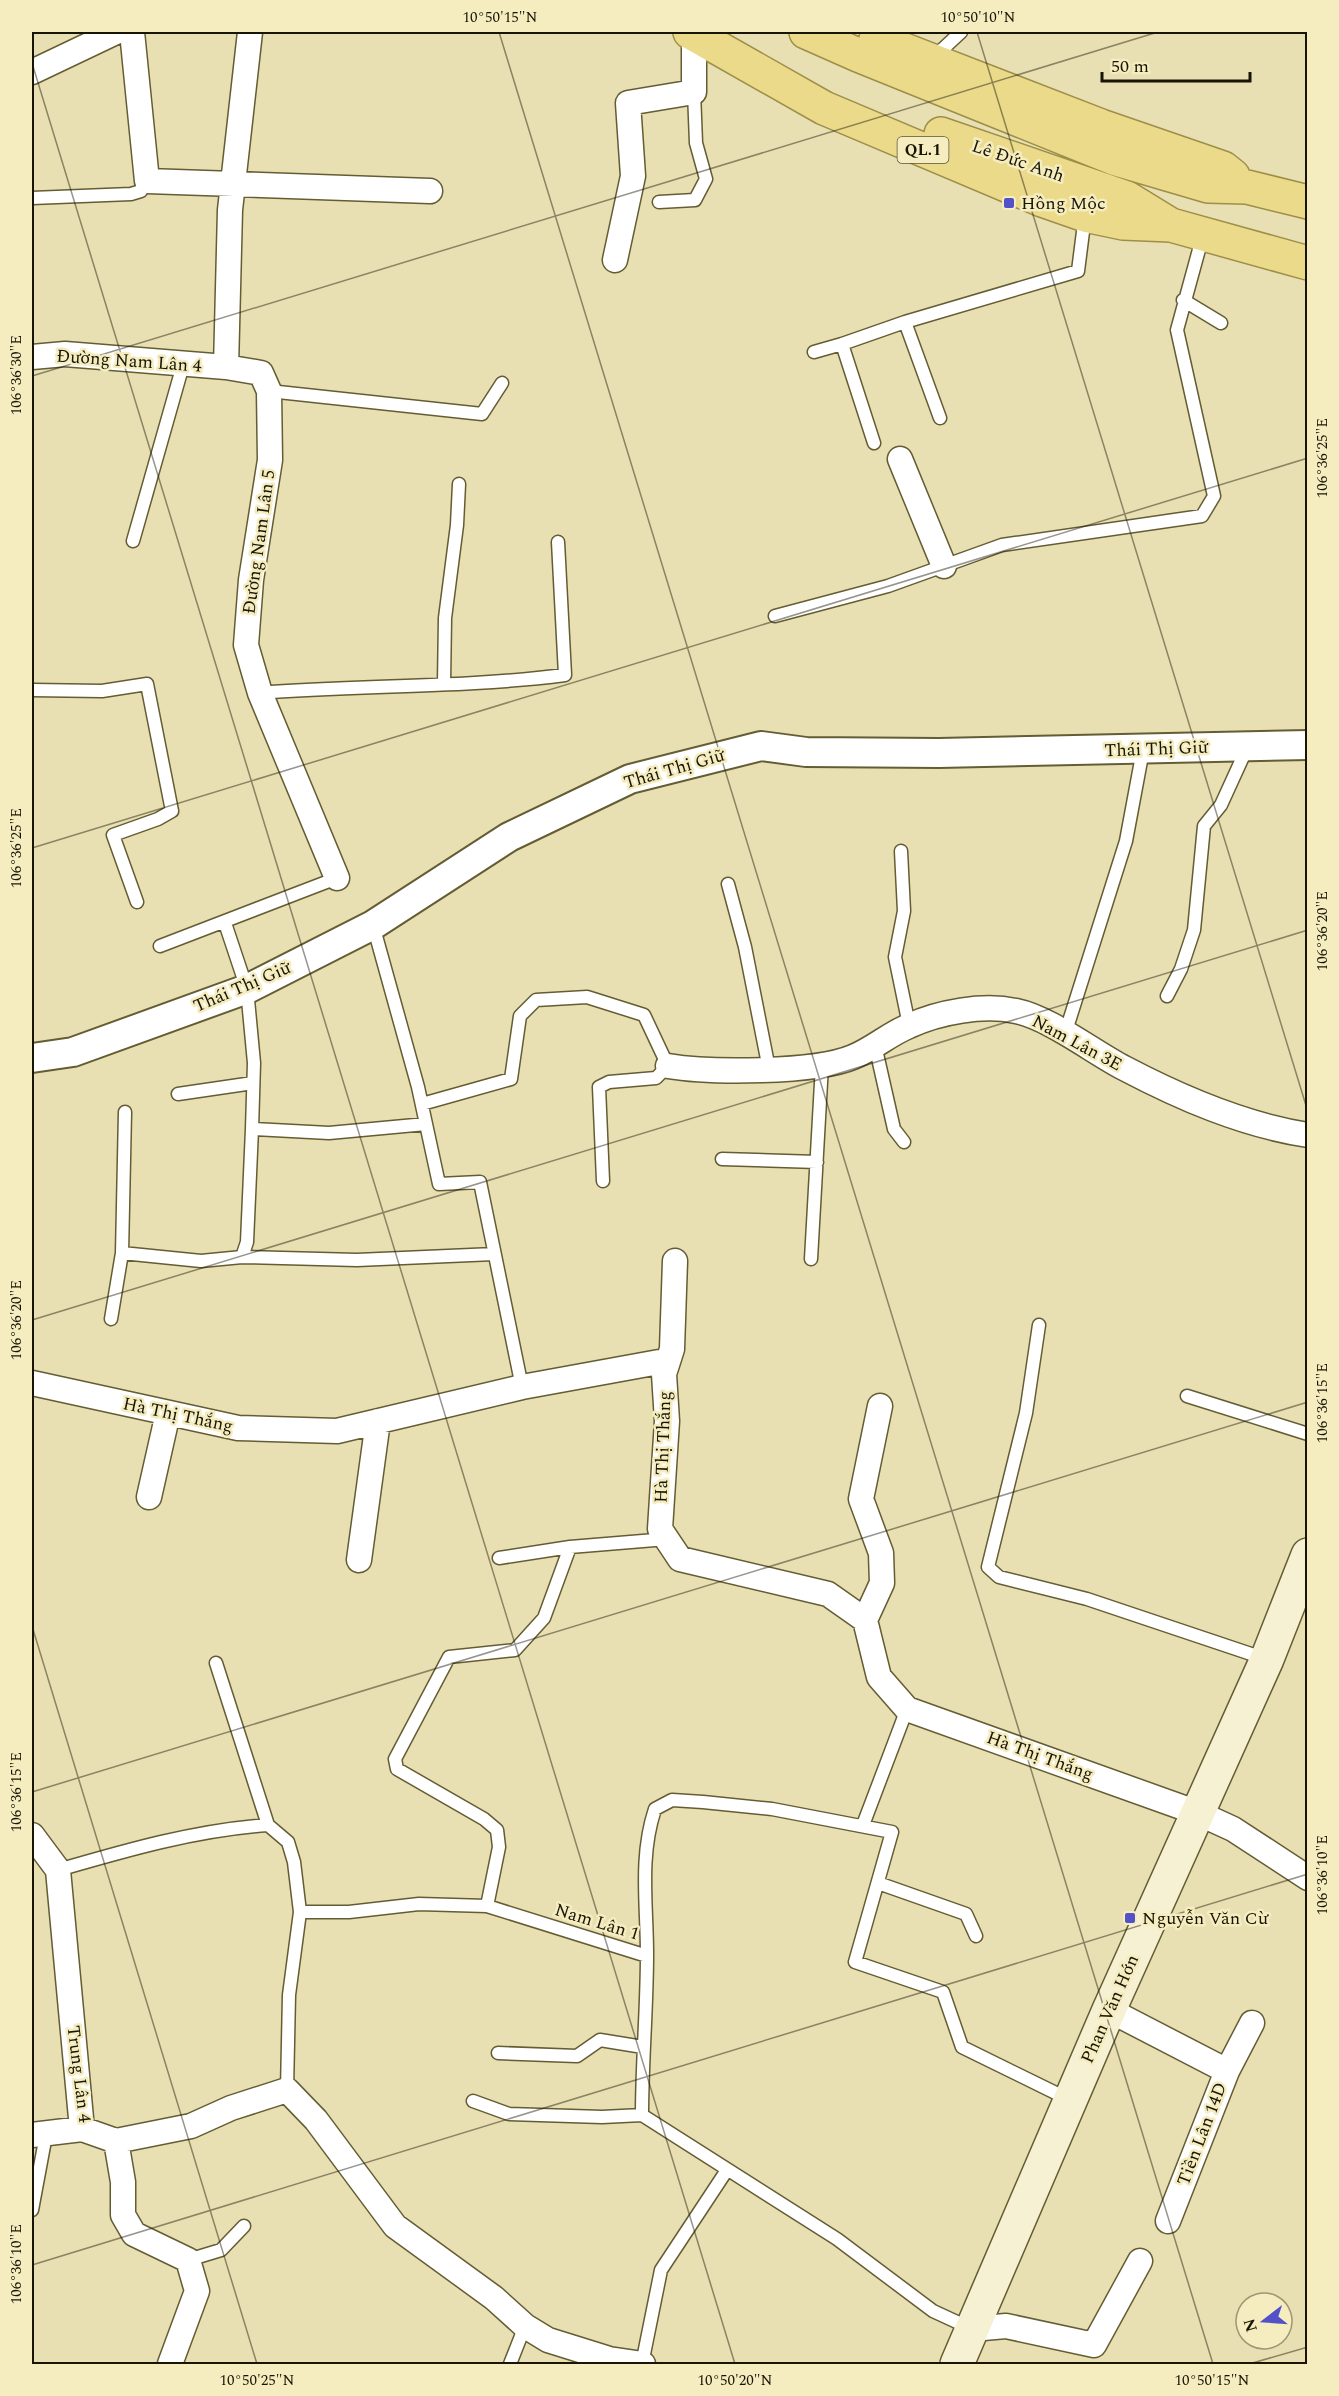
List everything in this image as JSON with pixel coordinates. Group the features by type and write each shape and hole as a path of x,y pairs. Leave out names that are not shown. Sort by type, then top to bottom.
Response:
{"highway":[{"name":"Lê Đức Anh","path":"700,32 824,108 1042,200 1085,215 1123,223 1171,225"},
{"name":"Lê Đức Anh","path":"700,32 845,97 979,149 1127,198 1171,225"},
{"name":"Lê Đức Anh","path":"806,32 858,56 1116,159 1208,186 1247,187 1308,202"},
{"name":"Lê Đức Anh","path":"858,32 1101,126 1223,168 1247,187"},
{"name":"QL.1","path":"1171,225 1308,263"}],"main road":[{"name":"Phan Văn Hớn","path":"957,2364 1109,2010 1267,1659 1308,1556"}],"street":[{"path":"32,72 116,32"},
{"path":"132,32 147,181 232,186 430,191"},
{"path":"250,32 232,186 226,367 261,373 269,390"},
{"path":"615,260 633,176 628,103 694,92 700,32"},
{"name":"Đường Nam Lân 4","path":"32,357 65,354 226,367"},
{"name":"Đường Nam Lân 5","path":"269,390 270,460 251,580 246,645 260,693 336,878"},
{"path":"900,459 944,566"},
{"name":"Thái Thị Giữ","path":"32,1058 73,1052 247,989 373,925 509,837 630,779 761,746 806,752 876,753 1143,750 1308,745"},
{"name":"Nam Lân 3E","path":"668,1066 689,1069 769,1069 822,1065 853,1057 909,1025 969,1010 1016,1011 1065,1034 1124,1068 1189,1100 1246,1120 1308,1135"},
{"path":"664,1374 672,1349 675,1261"},
{"name":"Hà Thị Thắng","path":"32,1383 238,1428 336,1431 522,1387 658,1362 664,1374 667,1421 660,1529 680,1559 828,1594 865,1620 879,1677 907,1709 1198,1813 1233,1830 1308,1878"},
{"path":"865,1620 882,1583 881,1552 861,1499 880,1406"},
{"path":"149,1497 168,1413"},
{"path":"359,1560 378,1421"},
{"path":"32,1835 58,1870"},
{"name":"Trung Lân 4","path":"58,1870 82,2129 116,2141"},
{"name":"Tiền Lân 14D","path":"1109,2010 1227,2071 1168,2221"},
{"path":"1227,2071 1252,2022"},
{"path":"170,2364 197,2291 188,2260 134,2234 123,2215 123,2182 116,2141 191,2126 231,2108 288,2090 316,2120 395,2226 494,2298 525,2326 548,2340 609,2359 642,2364"},
{"path":"39,2135 82,2129"},
{"path":"972,2329 1006,2326 1094,2345 1140,2261"}],"lane":[{"path":"931,60 961,32"},
{"path":"659,202 695,200 706,179 696,143 694,92"},
{"path":"32,198 131,194 141,191 147,181"},
{"path":"814,352 905,322 1078,272 1085,215"},
{"path":"775,616 888,586 1002,545 1202,516 1214,496 1177,330 1183,300 1204,234"},
{"path":"1183,300 1221,323"},
{"path":"905,322 940,418"},
{"path":"842,344 874,443"},
{"path":"133,541 183,365"},
{"path":"269,390 482,414 502,383"},
{"path":"444,683 445,618 458,525 459,484"},
{"path":"260,693 526,680 565,675 558,542"},
{"path":"32,690 102,691 147,684 172,810 158,819 113,835 136,902"},
{"path":"1167,996 1182,969 1194,930 1204,826 1221,805 1247,746"},
{"path":"1065,1034 1126,841 1143,750"},
{"path":"901,851 904,910 895,957 909,1025"},
{"name":"Đường Nam Lân 5","path":"160,946 225,923 336,878"},
{"path":"728,884 744,947 769,1069"},
{"path":"225,923 247,989 254,1083 246,1242 242,1257"},
{"path":"373,925 422,1104 439,1184 480,1182 522,1387"},
{"path":"422,1104 512,1079 520,1016 536,1000 587,998 644,1015 668,1066 656,1077 609,1082 599,1087 603,1181"},
{"path":"875,1045 894,1129 904,1142"},
{"path":"811,1259 822,1065"},
{"path":"178,1094 254,1083"},
{"path":"111,1319 122,1253 125,1112"},
{"path":"252,1128 329,1133 426,1124"},
{"path":"722,1159 817,1162"},
{"path":"122,1253 201,1262 242,1257 357,1260 494,1254"},
{"path":"1039,1325 1026,1413 988,1567 999,1576 1087,1599 1267,1659"},
{"path":"1186,1396 1308,1434"},
{"path":"499,1558 570,1547 667,1539"},
{"path":"487,1906 499,1846 497,1830 484,1819 397,1769 395,1760 448,1657 515,1650 544,1618 570,1547"},
{"path":"216,1664 268,1825 288,1842 294,1862 300,1912 290,1995 288,2090"},
{"path":"863,1825 907,1709"},
{"path":"647,1956 643,1879 648,1828 655,1809 672,1800 772,1809 892,1832 855,1962 943,1992 962,2047 1070,2100"},
{"path":"58,1870 152,1843 234,1827 268,1825"},
{"path":"878,1883 966,1914 976,1936"},
{"name":"Nam Lân 1","path":"300,1912 349,1912 419,1904 487,1906 647,1956 642,2115"},
{"path":"498,2053 577,2056 600,2040 643,2047"},
{"path":"473,2100 509,2114 602,2117 642,2115 837,2239 933,2311 972,2329"},
{"path":"32,2210 39,2135"},
{"path":"642,2364 660,2270 727,2169"},
{"path":"188,2260 221,2250 244,2226"},
{"path":"510,2364 525,2326"}],"place":[{"name":"Hồng Mộc","path":"1009,203"},
{"name":"Nguyễn Văn Cừ","path":"1130,1918"}]}
